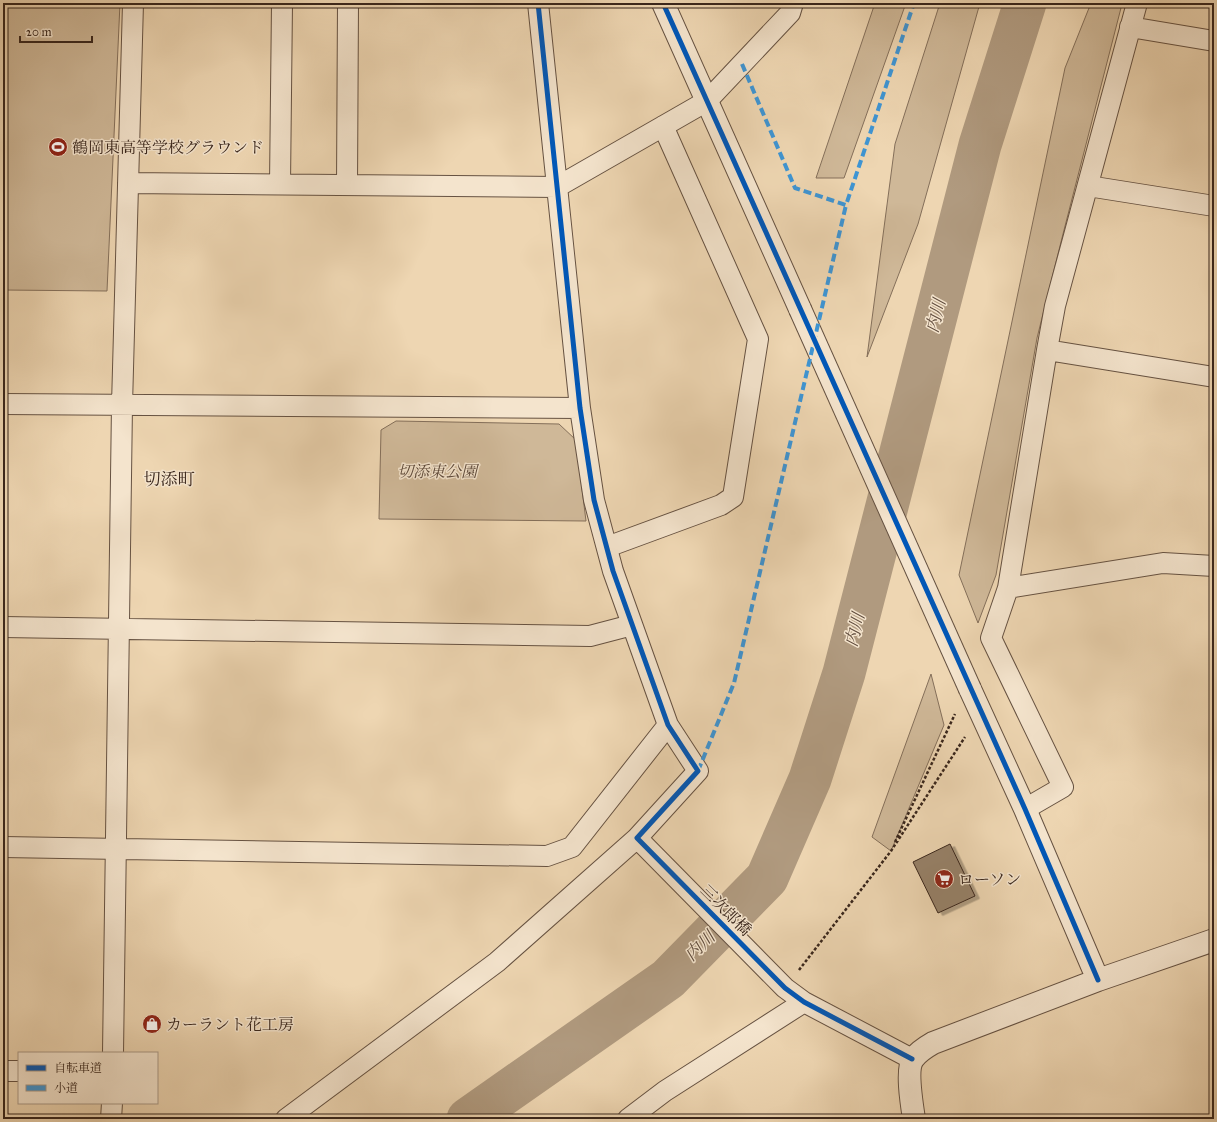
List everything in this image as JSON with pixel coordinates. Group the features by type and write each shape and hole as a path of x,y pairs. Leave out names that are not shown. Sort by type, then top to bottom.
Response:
{"street":[{"path":"113,1052 122,405 133,3"},
{"path":"280,184 282,3"},
{"path":"347,185 348,3"},
{"path":"286,1119 497,962 643,844 698,771 668,725 613,571 594,500 580,408 538,3"},
{"path":"663,3 1025,809 1098,980"},
{"path":"128,182 557,187 707,101 790,13 793,3"},
{"path":"1025,809 1063,787 991,638 1008,588 1055,306 1137,3"},
{"path":"1130,27 1214,41"},
{"path":"607,547 721,505 733,497 758,339 663,126"},
{"path":"1088,186 1214,206"},
{"path":"1047,350 1214,377"},
{"path":"3,404 580,408"},
{"path":"1008,588 1163,563 1214,566"},
{"path":"3,627 590,636 632,625"},
{"path":"3,846 546,856 572,847 668,725"},
{"name":"三次郎橋","path":"643,844 785,988 804,1002 912,1059"},
{"path":"914,1119 910,1088 912,1059 933,1043 1098,980 1214,940"},
{"path":"628,1119 664,1091 804,1002"},
{"path":"3,1071 18,1071"},
{"path":"111,1119 112,1104"}],"path":[{"path":"891,851 958,709"},
{"path":"785,988 891,851 981,713"}],"green space":[{"name":"鶴岡東高等学校グラウンド","path":"3,3 120,3 107,291 3,290"},
{"path":"875,3 906,3 844,178 816,178"},
{"path":"940,3 980,3 918,224 867,357 895,144"},
{"path":"1091,3 1122,4 1037,338 996,575 978,623 959,575 1065,68"},
{"name":"切添東公園","path":"396,421 559,424 576,440 586,521 379,519 381,430"},
{"path":"931,674 944,725 891,851 872,837"}],"building":[{"name":"ローソン","path":"950,844 975,896 938,913 913,862"}],"waterway":[{"name":"内川","path":"468,1119 668,979 767,878 810,779 844,673 980,145 1025,3"}],"marked path":[{"path":"742,64 795,188 846,205 914,3"},
{"path":"698,771 734,683 846,205"}],"cycle path":[{"path":"538,3 580,408 594,500 613,571 668,725 698,771 637,838 785,988 804,1002 912,1059"},
{"path":"663,3 1025,809 1098,980"}],"place":[{"name":"鶴岡東高等学校グラウンド","path":"58,147"},
{"name":"ローソン","path":"944,879"},
{"name":"カーラント花工房","path":"152,1024"}],"district":[{"name":"切添町","path":"169,479"}]}
